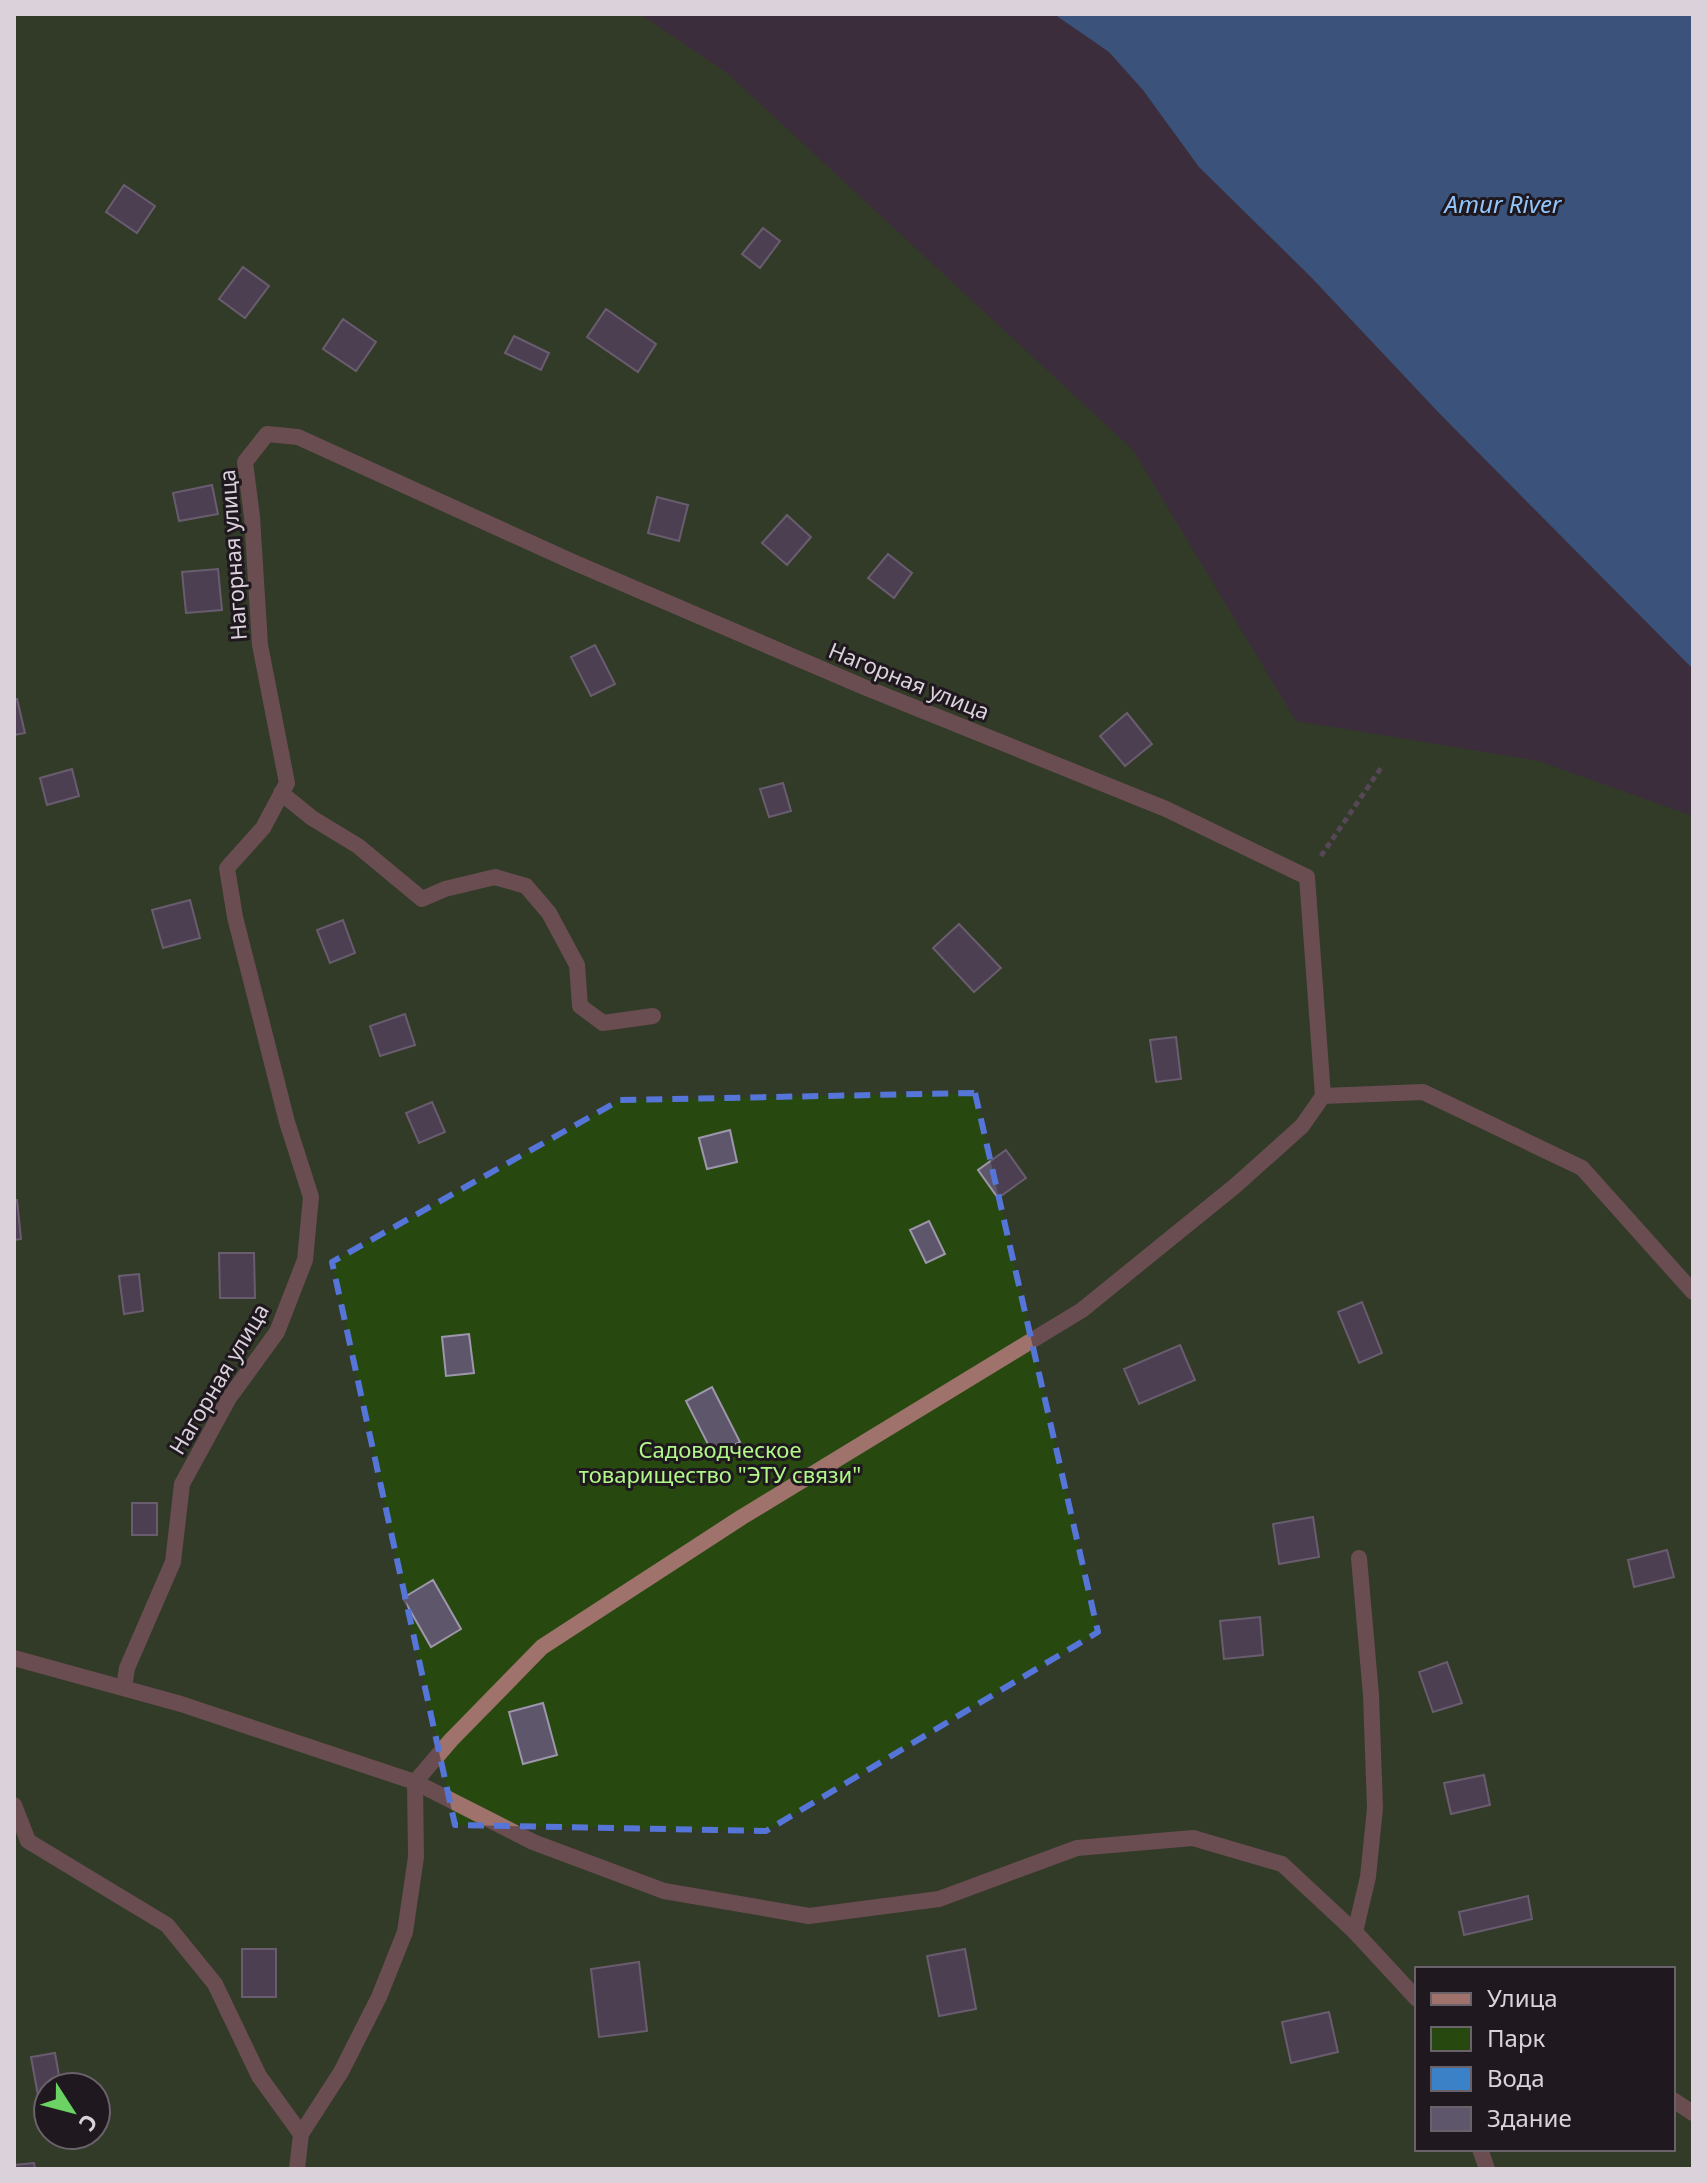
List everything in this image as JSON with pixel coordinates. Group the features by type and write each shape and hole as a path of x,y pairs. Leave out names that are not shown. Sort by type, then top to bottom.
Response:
{"street":[{"name":"Нагорная улица","path":"124,1687 127,1668 173,1562 182,1484 229,1398 277,1332 305,1260 311,1197 287,1122 235,917 227,868 263,828 287,783 260,645 252,517 245,462 267,434 298,437 573,562 864,687 1166,809 1307,877"},
{"path":"281,793 312,818 358,846 422,899 445,889 495,877 526,886 549,913 577,965 580,1006 603,1023 653,1016"},
{"path":"297,2169 301,2134 341,2072 379,1997 405,1932 416,1857 415,1782 451,1740 542,1647 742,1517 1082,1310 1235,1186 1302,1126 1323,1096 1307,877"},
{"path":"1323,1096 1423,1092 1582,1168 1693,1292"},
{"path":"1355,1932 1368,1877 1375,1808 1371,1695 1359,1558"},
{"path":"14,1658 181,1704 415,1782 533,1842 664,1891 809,1916 939,1899 1077,1848 1193,1838 1282,1864 1355,1932 1415,1997"},
{"path":"14,1805 28,1841 167,1925 215,1984 259,2076 301,2134"},
{"path":"1675,2101 1693,2113"}],"path":[{"path":"1307,877 1381,768"}],"highlighted area":[{"path":"975,1093 1098,1632 766,1831 455,1825 332,1262 620,1100"}],"green space":[{"name":"Садоводческое товарищество \"ЭТУ связи\"","path":"14,14 640,14 727,73 1133,450 1296,721 1539,761 1693,816 1693,2169 14,2169"}],"water":[{"name":"Amur River","path":"1054,14 1693,14 1693,669 1441,415 1310,276 1199,167 1143,90 1109,52"}],"building":[{"path":"124,185 155,206 137,233 106,212"},
{"path":"763,228 780,241 760,268 742,254"},
{"path":"243,267 269,286 245,318 219,299"},
{"path":"606,309 656,344 638,372 587,337"},
{"path":"343,319 376,342 356,371 323,349"},
{"path":"514,336 549,353 541,370 505,353"},
{"path":"212,485 218,514 179,521 173,493"},
{"path":"657,497 688,505 679,541 648,533"},
{"path":"787,515 811,537 787,565 762,543"},
{"path":"888,554 912,573 894,598 868,578"},
{"path":"218,569 222,610 186,613 182,572"},
{"path":"595,645 615,684 591,696 571,657"},
{"path":"14,699 17,699 25,733 14,735"},
{"path":"1127,713 1152,744 1125,766 1100,736"},
{"path":"72,769 79,796 47,805 40,778"},
{"path":"783,783 791,811 769,817 760,789"},
{"path":"190,900 200,938 163,948 152,910"},
{"path":"343,920 355,953 330,963 317,930"},
{"path":"959,924 1001,968 974,992 933,948"},
{"path":"405,1014 415,1045 380,1056 370,1026"},
{"path":"1176,1037 1181,1079 1156,1082 1150,1040"},
{"path":"432,1102 445,1132 419,1143 406,1113"},
{"path":"730,1130 737,1162 707,1169 699,1138"},
{"path":"1006,1150 1026,1178 998,1198 978,1170"},
{"path":"17,1200 21,1239 14,1240 14,1201"},
{"path":"929,1221 945,1254 926,1263 910,1230"},
{"path":"219,1253 254,1253 255,1298 220,1298"},
{"path":"139,1274 143,1311 124,1314 119,1276"},
{"path":"1362,1302 1382,1353 1359,1363 1338,1312"},
{"path":"469,1334 474,1373 446,1376 442,1337"},
{"path":"1180,1345 1195,1380 1139,1404 1124,1369"},
{"path":"712,1387 740,1442 714,1456 686,1401"},
{"path":"132,1503 157,1503 157,1535 132,1535"},
{"path":"1313,1517 1319,1557 1279,1564 1273,1524"},
{"path":"1667,1550 1674,1577 1634,1587 1628,1560"},
{"path":"433,1580 461,1629 431,1647 403,1598"},
{"path":"1260,1617 1263,1655 1224,1659 1220,1621"},
{"path":"1447,1662 1462,1703 1433,1712 1419,1672"},
{"path":"543,1703 557,1755 523,1764 509,1712"},
{"path":"1484,1775 1490,1805 1451,1814 1444,1783"},
{"path":"1528,1896 1532,1919 1464,1935 1459,1912"},
{"path":"242,1949 276,1949 276,1997 242,1997"},
{"path":"965,1949 976,2009 939,2016 927,1956"},
{"path":"639,1962 647,2031 599,2037 591,1969"},
{"path":"1329,2012 1338,2052 1291,2063 1282,2022"},
{"path":"55,2053 58,2071 34,2071 31,2057"},
{"path":"34,2163 35,2169 14,2169 14,2165"}]}
